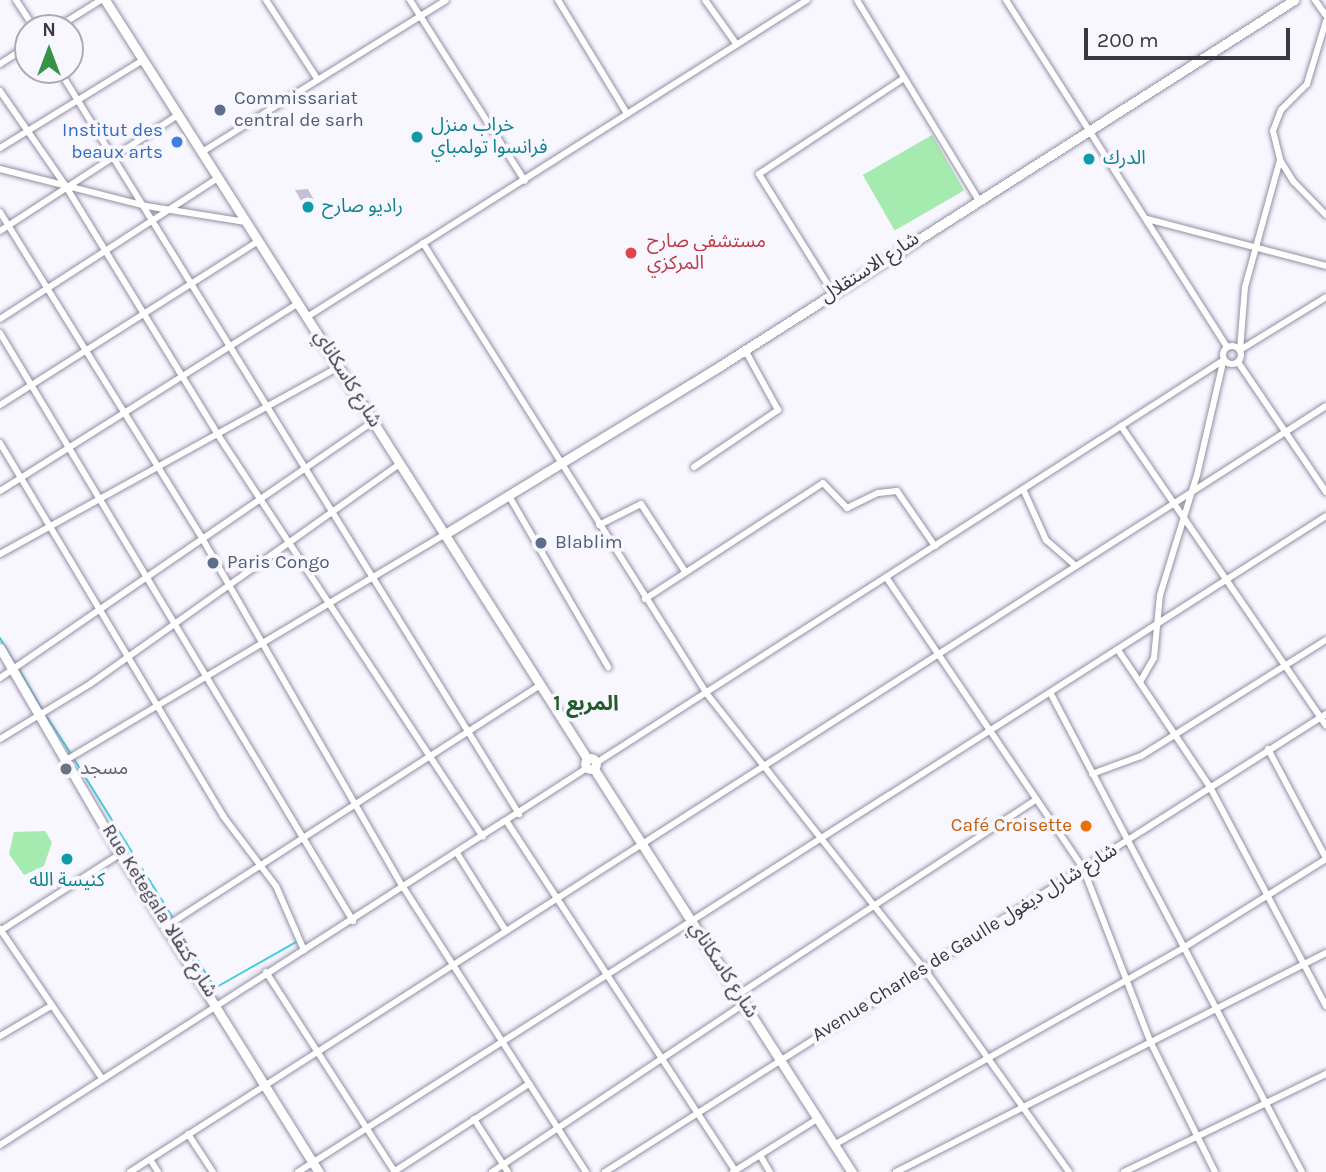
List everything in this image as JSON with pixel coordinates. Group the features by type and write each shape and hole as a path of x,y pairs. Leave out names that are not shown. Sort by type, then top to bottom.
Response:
{"street":[{"path":"80,14 103,0"},
{"name":"شارع كاسكاناي","path":"103,0 852,1172"},
{"path":"266,0 318,80"},
{"path":"410,0 525,181"},
{"path":"202,152 446,0"},
{"path":"558,0 626,111"},
{"path":"705,0 735,42"},
{"path":"307,317 525,181 626,111 807,0"},
{"path":"857,0 978,199"},
{"path":"1006,0 1071,106 1091,129 1227,347 1240,350 1326,297"},
{"name":"شارع الاستقلال","path":"445,534 562,466 1294,0"},
{"path":"1315,0 1326,18 1307,84 1281,110 1273,131 1280,160 1326,215"},
{"path":"0,148 143,60"},
{"path":"832,293 759,174 904,78"},
{"path":"68,84 271,405 333,513 519,814"},
{"path":"0,92 26,133 65,185 103,254 218,435 291,539 429,757 483,836"},
{"path":"0,231 65,185 178,115"},
{"path":"1280,160 1255,244 1238,362 1326,492"},
{"path":"0,169 146,206 246,222"},
{"path":"0,319 218,178"},
{"path":"0,212 202,538 358,802 403,887 499,1042 586,1172"},
{"path":"1147,219 1176,230 1255,244 1326,266"},
{"path":"0,405 258,241"},
{"path":"423,243 707,694 760,765 925,970 1069,1172"},
{"path":"0,491 298,303"},
{"path":"0,333 72,446 354,921"},
{"path":"1140,682 1154,658 1160,595 1185,521 1227,347"},
{"path":"694,467 778,410 744,350"},
{"path":"0,1145 101,1077 266,972 354,921 591,765 707,694 1224,360 1238,362"},
{"path":"0,554 339,367"},
{"path":"130,1172 506,931 555,896 643,843 1194,487 1326,406"},
{"path":"0,678 374,421"},
{"path":"1121,426 1185,521 1324,715 1326,725"},
{"path":"0,443 101,611 161,704 223,816 260,863 285,904 304,950"},
{"path":"0,738 41,716 400,464"},
{"path":"645,598 684,570 823,483 846,508 878,493 897,491 935,545"},
{"path":"1023,489 1046,540 1075,565"},
{"path":"509,496 608,667"},
{"path":"599,525 641,504 684,570"},
{"path":"298,1172 369,1129 499,1042 604,978 691,920 1051,694 1326,516"},
{"path":"68,759 445,534"},
{"path":"886,577 1083,868 1151,1042 1215,1172"},
{"path":"1092,774 1131,761 1326,640"},
{"name":"Rue Ketegala شارع كتقالا","path":"0,648 68,759 120,854 168,925 319,1172"},
{"path":"1118,650 1210,787 1270,893 1326,1006"},
{"path":"168,925 260,863 541,685"},
{"path":"1051,694 1125,841 1269,1104 1302,1172"},
{"name":"Avenue Charles de Gaulle شارع شارل ديغول","path":"605,1172 1324,715"},
{"path":"834,1145 1183,948 1326,858 1268,749"},
{"path":"739,994 1035,800"},
{"path":"507,822 604,978 661,1059 734,1172 817,1119"},
{"path":"457,853 506,931"},
{"path":"101,1077 0,930 120,854"},
{"path":"895,1172 1326,953"},
{"path":"266,972 320,1051 395,1172 529,1084"},
{"path":"492,1172 745,1003"},
{"path":"0,1036 51,1006"},
{"path":"1124,1172 1199,1138 1326,1074"},
{"path":"474,1119 508,1172"},
{"path":"187,1134 213,1172"},
{"path":"760,1155 770,1172"},
{"path":"150,1159 158,1172"}],"green space":[{"path":"932,135 964,190 895,230 863,175"},
{"path":"45,831 52,842 44,866 24,875 9,854 14,832"}],"building":[{"name":"راديو صارح","path":"308,189 314,200 308,213 295,190"}],"waterway":[{"path":"0,638 15,664"},
{"path":"19,669 43,711"},
{"path":"47,717 71,754"},
{"path":"74,759 173,918"},
{"path":"175,923 215,988 296,942"}],"place":[{"name":"Commissariat central de sarh","path":"220,110"},
{"name":"خراب منزل فرانسوا تولمباي","path":"417,137"},
{"name":"Institut des beaux arts","path":"177,142"},
{"name":"الدرك","path":"1089,159"},
{"name":"راديو صارح","path":"308,207"},
{"name":"مستشفى صارح المركزي","path":"631,253"},
{"name":"Blablim","path":"541,543"},
{"name":"Paris Congo","path":"213,563"},
{"name":"مسجد","path":"66,769"},
{"name":"Café Croisette","path":"1086,826"},
{"name":"كنيسة الله","path":"67,859"}],"district":[{"name":"المربع 1","path":"586,703"}]}
